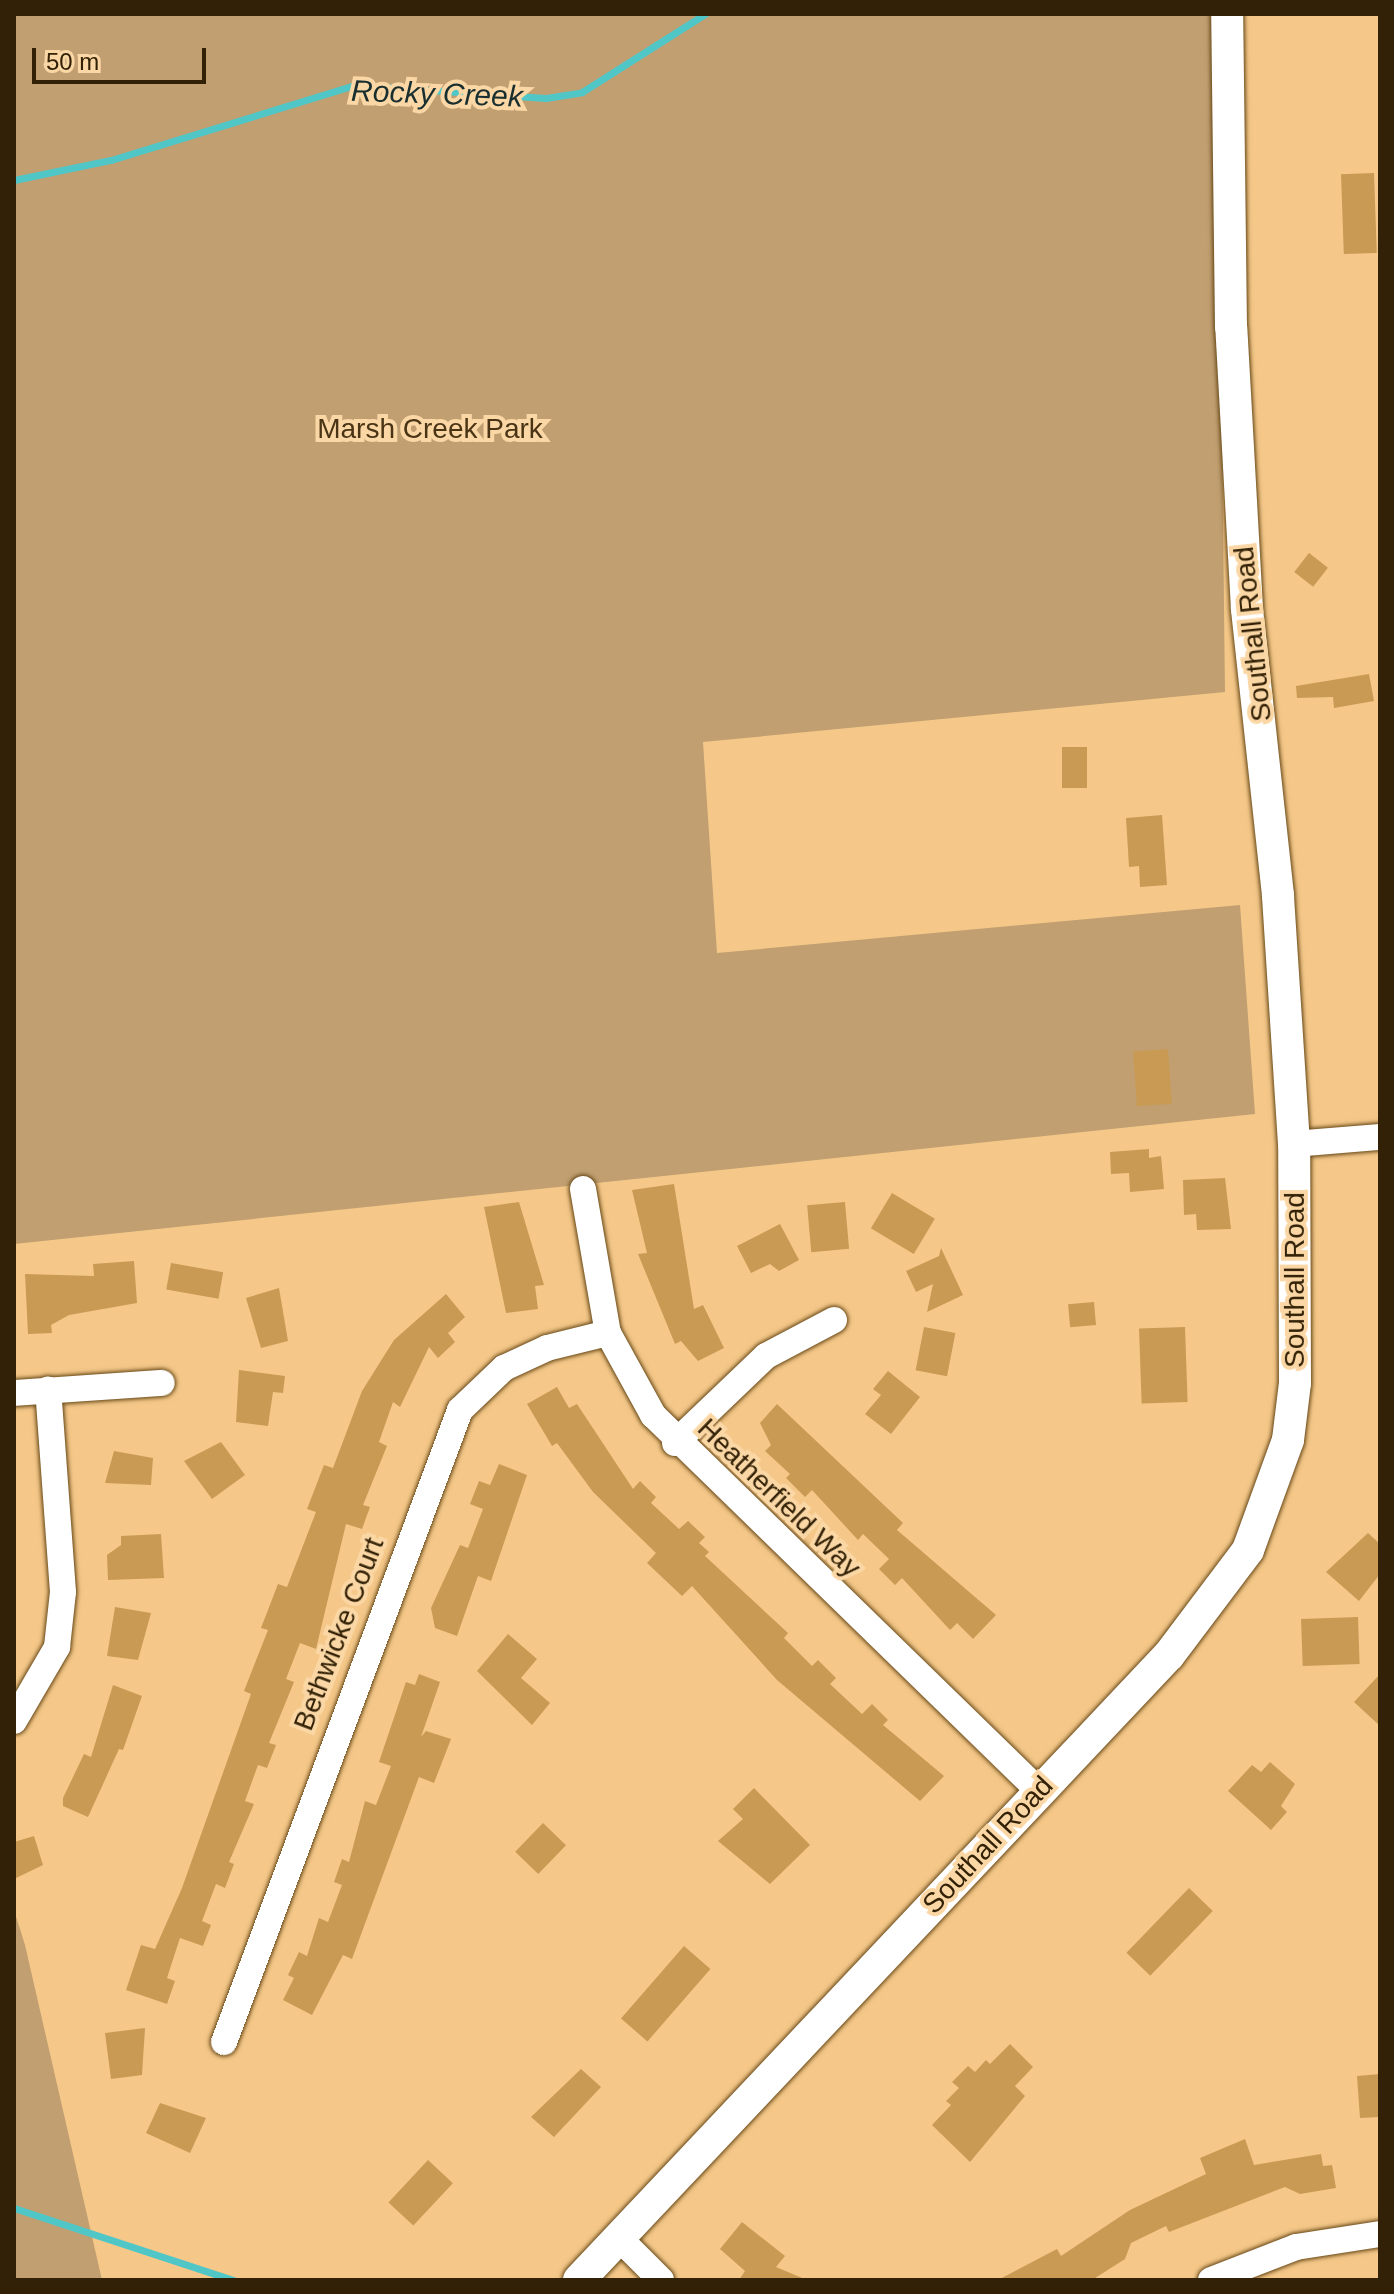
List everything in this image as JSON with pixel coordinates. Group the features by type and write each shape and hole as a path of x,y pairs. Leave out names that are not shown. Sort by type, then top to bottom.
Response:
{"street":[{"name":"Southall Road","path":"579,2280 1210,1606 1248,1550 1272,1497 1295,1383 1294,1144 1278,895 1244,562 1231,327 1227,14"},
{"path":"1294,1144 1380,1137"},
{"name":"Heatherfield Way","path":"583,1189 608,1333 627,1375 675,1443 1039,1791"},
{"path":"675,1443 766,1356 834,1320"},
{"name":"Bethwicke Court","path":"224,2042 460,1410 504,1368 547,1348 608,1333"},
{"path":"14,1393 162,1383"},
{"path":"14,1721 57,1647 63,1592 48,1390"},
{"path":"1216,2279 1296,2247 1380,2234"},
{"path":"620,2239 661,2280"}],"green space":[{"name":"Marsh Creek Park","path":"14,14 1217,14 1225,692 703,742 717,953 1240,905 1255,1114 14,1244"},
{"path":"14,1910 25,1945 102,2280 14,2280"}],"building":[{"path":"1374,173 1377,253 1344,254 1341,174"},
{"path":"1309,553 1328,568 1313,587 1294,572"},
{"path":"1369,674 1374,701 1334,708 1333,697 1297,698 1296,686"},
{"path":"1062,747 1087,747 1087,788 1062,788"},
{"path":"1162,815 1167,885 1140,887 1139,866 1129,867 1126,818"},
{"path":"1168,1049 1172,1104 1137,1106 1133,1051"},
{"path":"1149,1149 1149,1158 1161,1156 1164,1189 1130,1192 1129,1173 1111,1174 1110,1152"},
{"path":"1225,1178 1231,1229 1197,1230 1196,1214 1184,1215 1183,1180"},
{"path":"674,1184 694,1309 703,1305 724,1348 698,1361 681,1341 675,1344 638,1254 647,1253 632,1190"},
{"path":"892,1193 935,1219 914,1254 871,1228"},
{"path":"519,1202 544,1285 535,1286 538,1309 506,1313 484,1207"},
{"path":"845,1202 849,1249 811,1252 807,1205"},
{"path":"780,1224 799,1260 779,1271 770,1264 751,1273 737,1246"},
{"path":"941,1248 963,1295 927,1312 933,1284 916,1292 906,1271 939,1256"},
{"path":"134,1261 137,1303 69,1315 51,1325 52,1333 28,1334 25,1274 94,1276 93,1264"},
{"path":"171,1263 223,1272 219,1299 166,1290"},
{"path":"279,1288 288,1341 261,1348 246,1298"},
{"path":"446,1294 465,1317 448,1333 455,1342 438,1358 429,1347 400,1407 393,1402 379,1442 387,1446 363,1505 370,1507 362,1529 346,1524 316,1649 300,1643 286,1679 294,1682 269,1743 276,1745 267,1768 258,1765 245,1801 254,1804 229,1862 234,1864 225,1888 216,1884 202,1921 211,1925 203,1946 180,1938 167,1978 175,1981 167,2004 126,1990 141,1945 155,1949 182,1888 251,1694 244,1691 268,1630 261,1628 278,1584 287,1587 316,1512 307,1509 324,1465 333,1468 362,1391 394,1340"},
{"path":"1094,1302 1096,1325 1070,1327 1068,1304"},
{"path":"924,1327 955,1333 947,1376 916,1370"},
{"path":"1185,1327 1188,1402 1142,1404 1139,1329"},
{"path":"239,1370 285,1376 283,1393 273,1392 268,1426 236,1422"},
{"path":"888,1371 920,1397 891,1434 865,1414 881,1395 873,1389"},
{"path":"557,1387 569,1408 577,1404 633,1489 640,1481 656,1497 651,1503 679,1529 688,1521 705,1537 699,1543 709,1552 705,1556 788,1633 784,1638 812,1666 818,1660 836,1678 830,1684 862,1714 872,1704 888,1720 883,1725 944,1776 920,1801 777,1680 692,1586 682,1596 647,1563 656,1553 593,1492 557,1443 552,1446 527,1404"},
{"path":"777,1404 903,1523 897,1530 996,1615 973,1639 957,1623 950,1630 902,1578 895,1585 879,1569 889,1559 863,1534 858,1540 812,1490 805,1497 786,1478 790,1474 765,1451 771,1445 760,1423"},
{"path":"221,1442 245,1475 212,1499 184,1461"},
{"path":"114,1451 153,1458 151,1485 105,1483"},
{"path":"499,1464 527,1475 491,1581 478,1576 457,1636 435,1628 431,1608 460,1545 468,1548 483,1509 470,1504 479,1481 490,1485"},
{"path":"1368,1533 1380,1544 1380,1574 1359,1601 1326,1572"},
{"path":"161,1534 164,1578 108,1580 107,1555 121,1545 121,1536"},
{"path":"115,1607 151,1613 138,1660 107,1656"},
{"path":"1358,1617 1360,1664 1303,1666 1301,1619"},
{"path":"508,1634 537,1659 521,1678 550,1703 532,1725 477,1671"},
{"path":"419,1674 440,1682 421,1737 426,1731 451,1739 434,1783 419,1777 352,1959 343,1955 312,2015 283,2000 294,1978 288,1975 299,1952 307,1956 319,1918 328,1922 342,1885 334,1882 342,1859 349,1862 365,1801 376,1805 391,1766 379,1762 406,1682 415,1685"},
{"path":"1380,1674 1380,1726 1354,1702"},
{"path":"113,1685 142,1696 123,1750 119,1749 88,1817 63,1806 63,1798 84,1754 91,1757"},
{"path":"1270,1762 1295,1784 1281,1806 1287,1812 1271,1830 1228,1791 1252,1765 1261,1772"},
{"path":"754,1788 810,1845 770,1884 718,1841 743,1819 733,1809"},
{"path":"543,1823 566,1845 538,1874 515,1852"},
{"path":"34,1836 43,1865 14,1879 14,1842"},
{"path":"1189,1888 1213,1911 1150,1976 1126,1953"},
{"path":"684,1946 710,1969 647,2041 621,2018"},
{"path":"145,2028 142,2075 111,2079 105,2033"},
{"path":"1010,2044 1033,2067 1015,2086 1025,2096 970,2162 932,2125 951,2105 946,2101 959,2088 952,2082 968,2066 975,2072 986,2060 990,2064"},
{"path":"581,2069 601,2087 554,2137 531,2117"},
{"path":"1380,2074 1380,2117 1360,2118 1357,2076"},
{"path":"160,2103 206,2118 190,2153 146,2133"},
{"path":"1245,2139 1254,2165 1321,2154 1323,2166 1332,2165 1336,2188 1300,2194 1285,2187 1169,2232 1166,2226 1131,2243 1125,2259 1092,2280 998,2280 1057,2249 1061,2256 1130,2210 1206,2174 1200,2158"},
{"path":"428,2160 453,2183 413,2226 388,2202"},
{"path":"742,2222 785,2256 776,2267 807,2280 739,2280 745,2271 720,2249"}],"waterway":[{"name":"Rocky Creek","path":"14,180 111,160 355,85 546,98 582,92 705,14"},
{"path":"14,2208 233,2280"}]}
